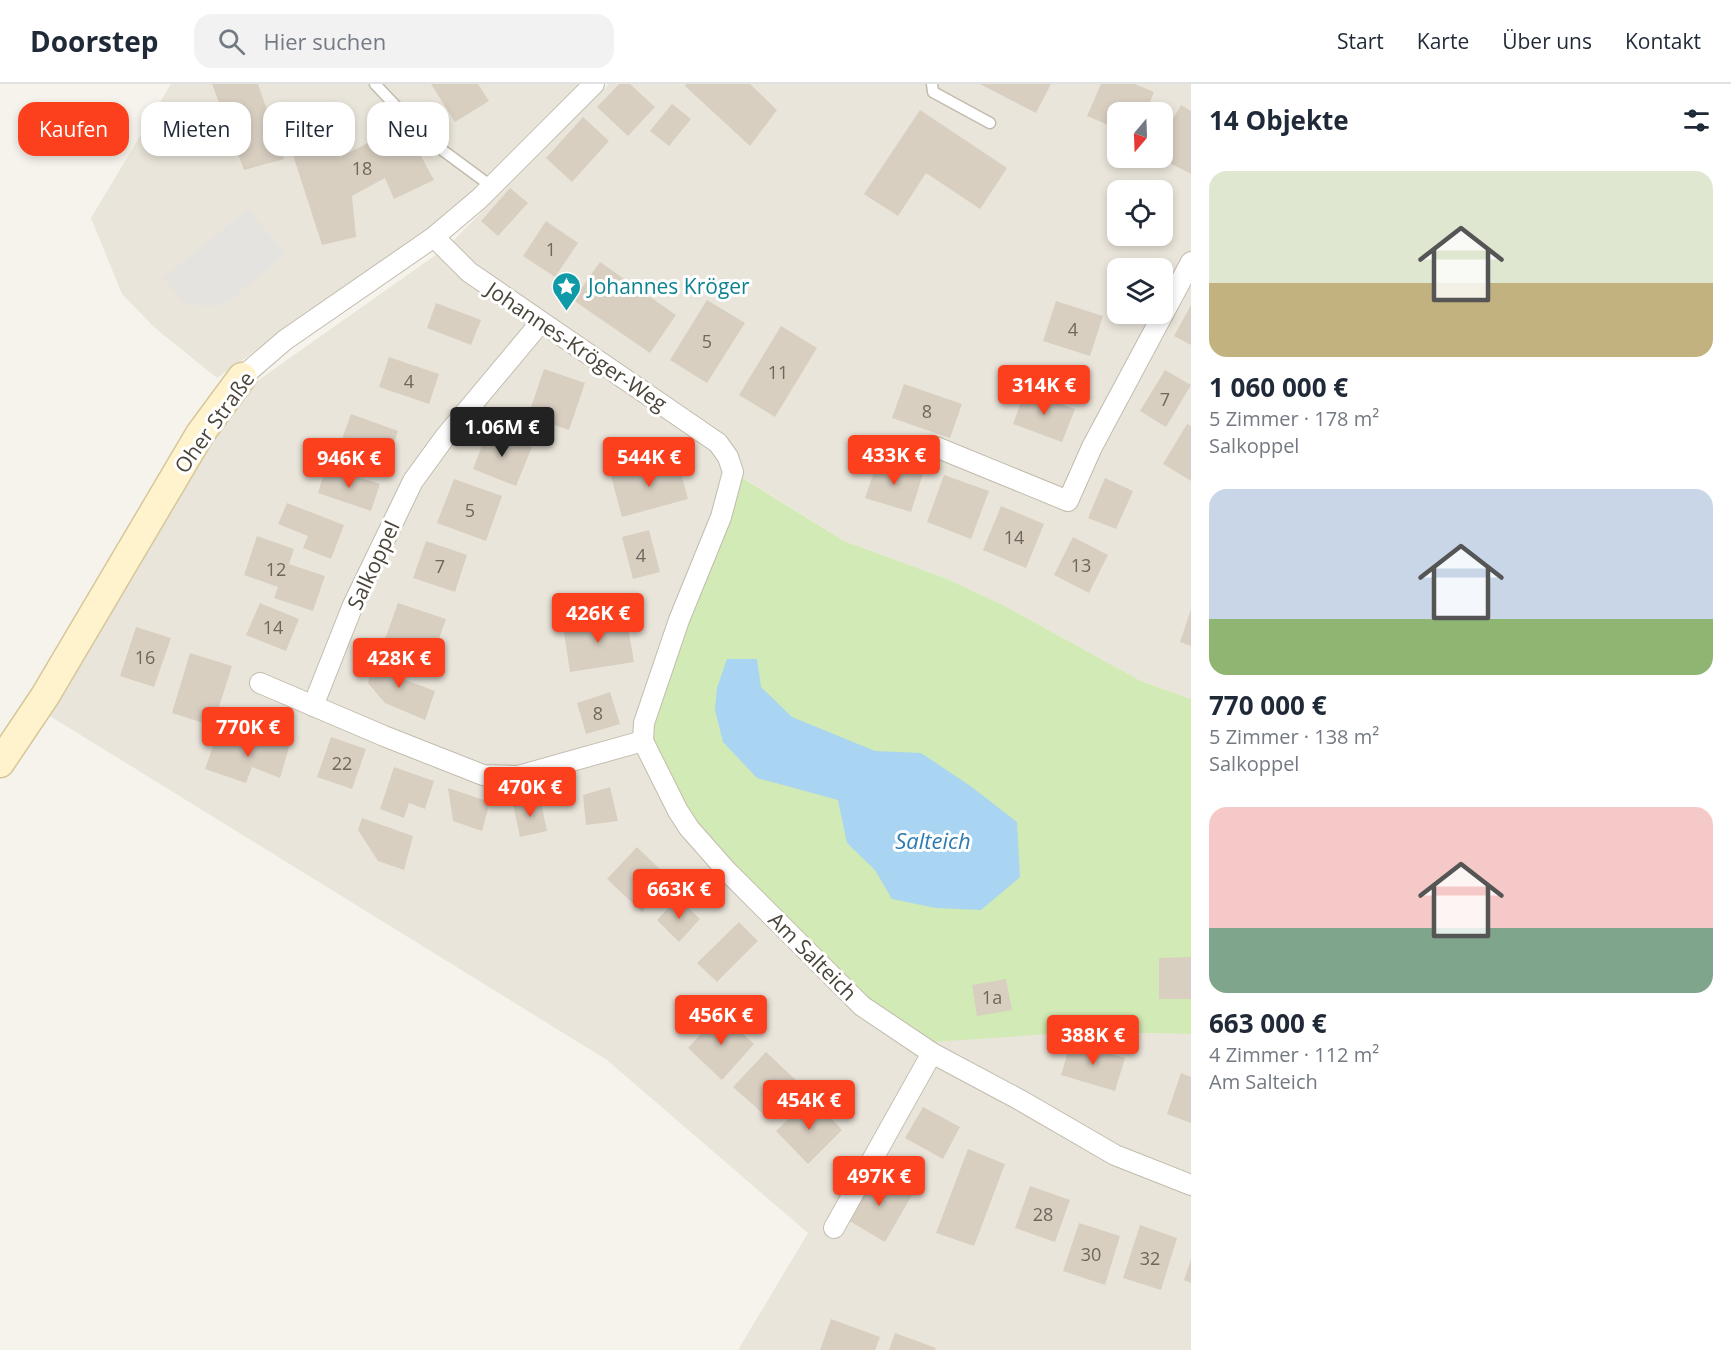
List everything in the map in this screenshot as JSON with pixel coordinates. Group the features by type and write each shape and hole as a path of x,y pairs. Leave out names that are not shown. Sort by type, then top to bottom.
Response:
{"street":[{"name":"Oher Straße","path":"0,763 45,696 200,434 242,377 285,340 434,237 491,186 594,84"},
{"name":"Johannes-Kröger-Weg","path":"434,237 469,272 718,443 729,457 734,472 721,517 675,630 644,723 643,741"},
{"path":"936,447 1068,501 1092,447 1191,262"},
{"name":"Salkoppel","path":"313,706 353,605 413,481 445,437 541,322"},
{"path":"260,683 439,759 483,775 518,776 643,741"},
{"name":"Am Salteich","path":"643,741 689,828 726,870 862,1006 932,1053 1115,1155 1191,1185"},
{"path":"834,1228 932,1053"}],"lane":[{"path":"375,84 426,138 491,186"},
{"path":"932,84 933,92 990,123"}],"shaded area":[{"path":"171,84 579,84 440,222 217,378 155,328 122,294 91,218 141,134 141,156 251,156 251,102 160,102"},
{"path":"609,84 1191,84 1191,699 1141,681 1003,605 945,578 844,541 734,472 1080,1032 1191,1034 1191,1350 738,1350 808,1233 607,1060 45,713 211,442 250,386 447,247"},
{"path":"248,209 286,254 228,302 214,306 185,304 163,278"}],"green space":[{"path":"733,472 844,541 945,578 1003,605 1141,681 1191,699 1191,1034 1080,1032 932,1042 862,1006 678,811 644,723"}],"water":[{"name":"Salteich","path":"727,659 757,659 761,687 792,717 875,751 921,753 969,785 1017,822 1020,877 981,910 936,908 892,899 875,870 847,843 838,800 757,778 723,742 715,710 717,688"}],"building":[{"path":"212,84 258,84 264,102 263,156 283,156 284,159 244,170 239,156 251,156 251,102 219,102"},
{"path":"431,84 478,84 489,101 455,122 449,112 449,102 442,102"},
{"path":"619,84 630,84 655,107 628,136 597,107"},
{"path":"686,84 750,84 777,110 750,146 685,86"},
{"path":"980,84 1051,84 1036,113"},
{"path":"1101,84 1135,84 1154,92 1150,102 1107,102 1107,124 1087,116"},
{"path":"672,104 691,119 669,146 650,131"},
{"path":"1181,105 1191,111 1191,174 1173,165 1173,119"},
{"path":"920,110 1007,168 980,209 926,173 898,216 864,194"},
{"path":"583,117 609,141 572,182 546,158"},
{"path":"367,144 367,156 421,156 434,180 394,199 385,178 352,196 356,237 322,245 293,156 355,156 355,150"},
{"path":"510,188 528,203 498,236 481,221"},
{"path":"546,221 578,243 555,277 523,256"},
{"path":"600,262 676,315 650,353 573,300"},
{"path":"707,300 745,323 707,383 670,360"},
{"path":"1056,301 1103,316 1090,356 1043,341"},
{"path":"436,303 481,320 471,345 427,328"},
{"path":"1191,305 1191,345 1174,336"},
{"path":"781,326 817,348 775,417 739,395"},
{"path":"389,357 439,374 429,404 379,387"},
{"path":"544,369 585,383 569,430 528,416"},
{"path":"1165,370 1191,385 1166,427 1140,411"},
{"path":"904,384 962,404 950,438 892,418"},
{"path":"1025,391 1075,409 1062,442 1013,424"},
{"path":"351,414 398,431 388,459 341,442"},
{"path":"1187,424 1191,426 1191,481 1163,464"},
{"path":"488,430 532,447 516,486 473,469"},
{"path":"677,459 688,499 622,517 611,476"},
{"path":"878,460 923,474 911,512 865,498"},
{"path":"326,467 380,484 371,511 318,493"},
{"path":"944,475 989,491 971,539 927,522"},
{"path":"1105,478 1133,491 1116,529 1088,518"},
{"path":"454,479 502,496 486,541 437,523"},
{"path":"287,503 344,525 331,559 303,548 308,536 278,524"},
{"path":"1001,506 1044,524 1026,568 983,550"},
{"path":"649,530 660,572 633,579 622,537"},
{"path":"257,536 294,549 289,564 325,576 313,611 274,598 278,587 244,575"},
{"path":"1073,537 1108,555 1089,593 1054,575"},
{"path":"426,541 467,555 455,592 413,578"},
{"path":"260,603 299,619 286,651 246,635"},
{"path":"398,603 446,619 433,656 385,639"},
{"path":"1191,609 1191,646 1180,642"},
{"path":"626,616 634,662 570,672 563,626"},
{"path":"136,627 171,638 154,687 120,676"},
{"path":"190,653 232,666 213,726 172,713"},
{"path":"375,656 403,665 398,677 435,691 425,720 385,703 368,683"},
{"path":"610,692 620,724 586,734 577,703"},
{"path":"258,735 290,744 280,778 252,767 246,783 205,769 216,737 253,750"},
{"path":"331,737 366,749 352,789 317,777"},
{"path":"394,767 434,781 425,809 409,803 404,818 380,809"},
{"path":"610,787 618,821 586,825 583,795"},
{"path":"448,788 490,802 482,831 453,821"},
{"path":"540,798 547,831 520,837 513,804"},
{"path":"362,818 413,836 404,870 378,861 358,830"},
{"path":"637,847 672,881 642,912 607,879"},
{"path":"678,898 700,919 679,942 657,920"},
{"path":"739,922 758,941 717,982 697,963"},
{"path":"1191,957 1191,999 1159,999 1159,958"},
{"path":"1006,979 1012,1010 977,1016 972,985"},
{"path":"720,1013 754,1044 722,1080 688,1048"},
{"path":"1071,1042 1125,1058 1115,1091 1061,1075"},
{"path":"766,1052 800,1084 768,1118 733,1087"},
{"path":"1181,1073 1191,1077 1191,1123 1167,1114"},
{"path":"811,1097 842,1130 808,1164 776,1131"},
{"path":"923,1107 960,1127 943,1159 905,1138"},
{"path":"968,1149 1005,1164 974,1246 936,1233"},
{"path":"873,1173 912,1195 885,1242 846,1219"},
{"path":"1030,1186 1070,1200 1055,1242 1015,1228"},
{"path":"1079,1223 1120,1236 1105,1285 1063,1271"},
{"path":"1140,1225 1177,1238 1161,1290 1123,1278"},
{"path":"1191,1259 1191,1283 1184,1280"},
{"path":"831,1319 880,1337 875,1350 820,1350"},
{"path":"895,1333 936,1348 935,1350 889,1350"}],"place":[{"name":"Johannes Kröger","path":"567,312"}]}
